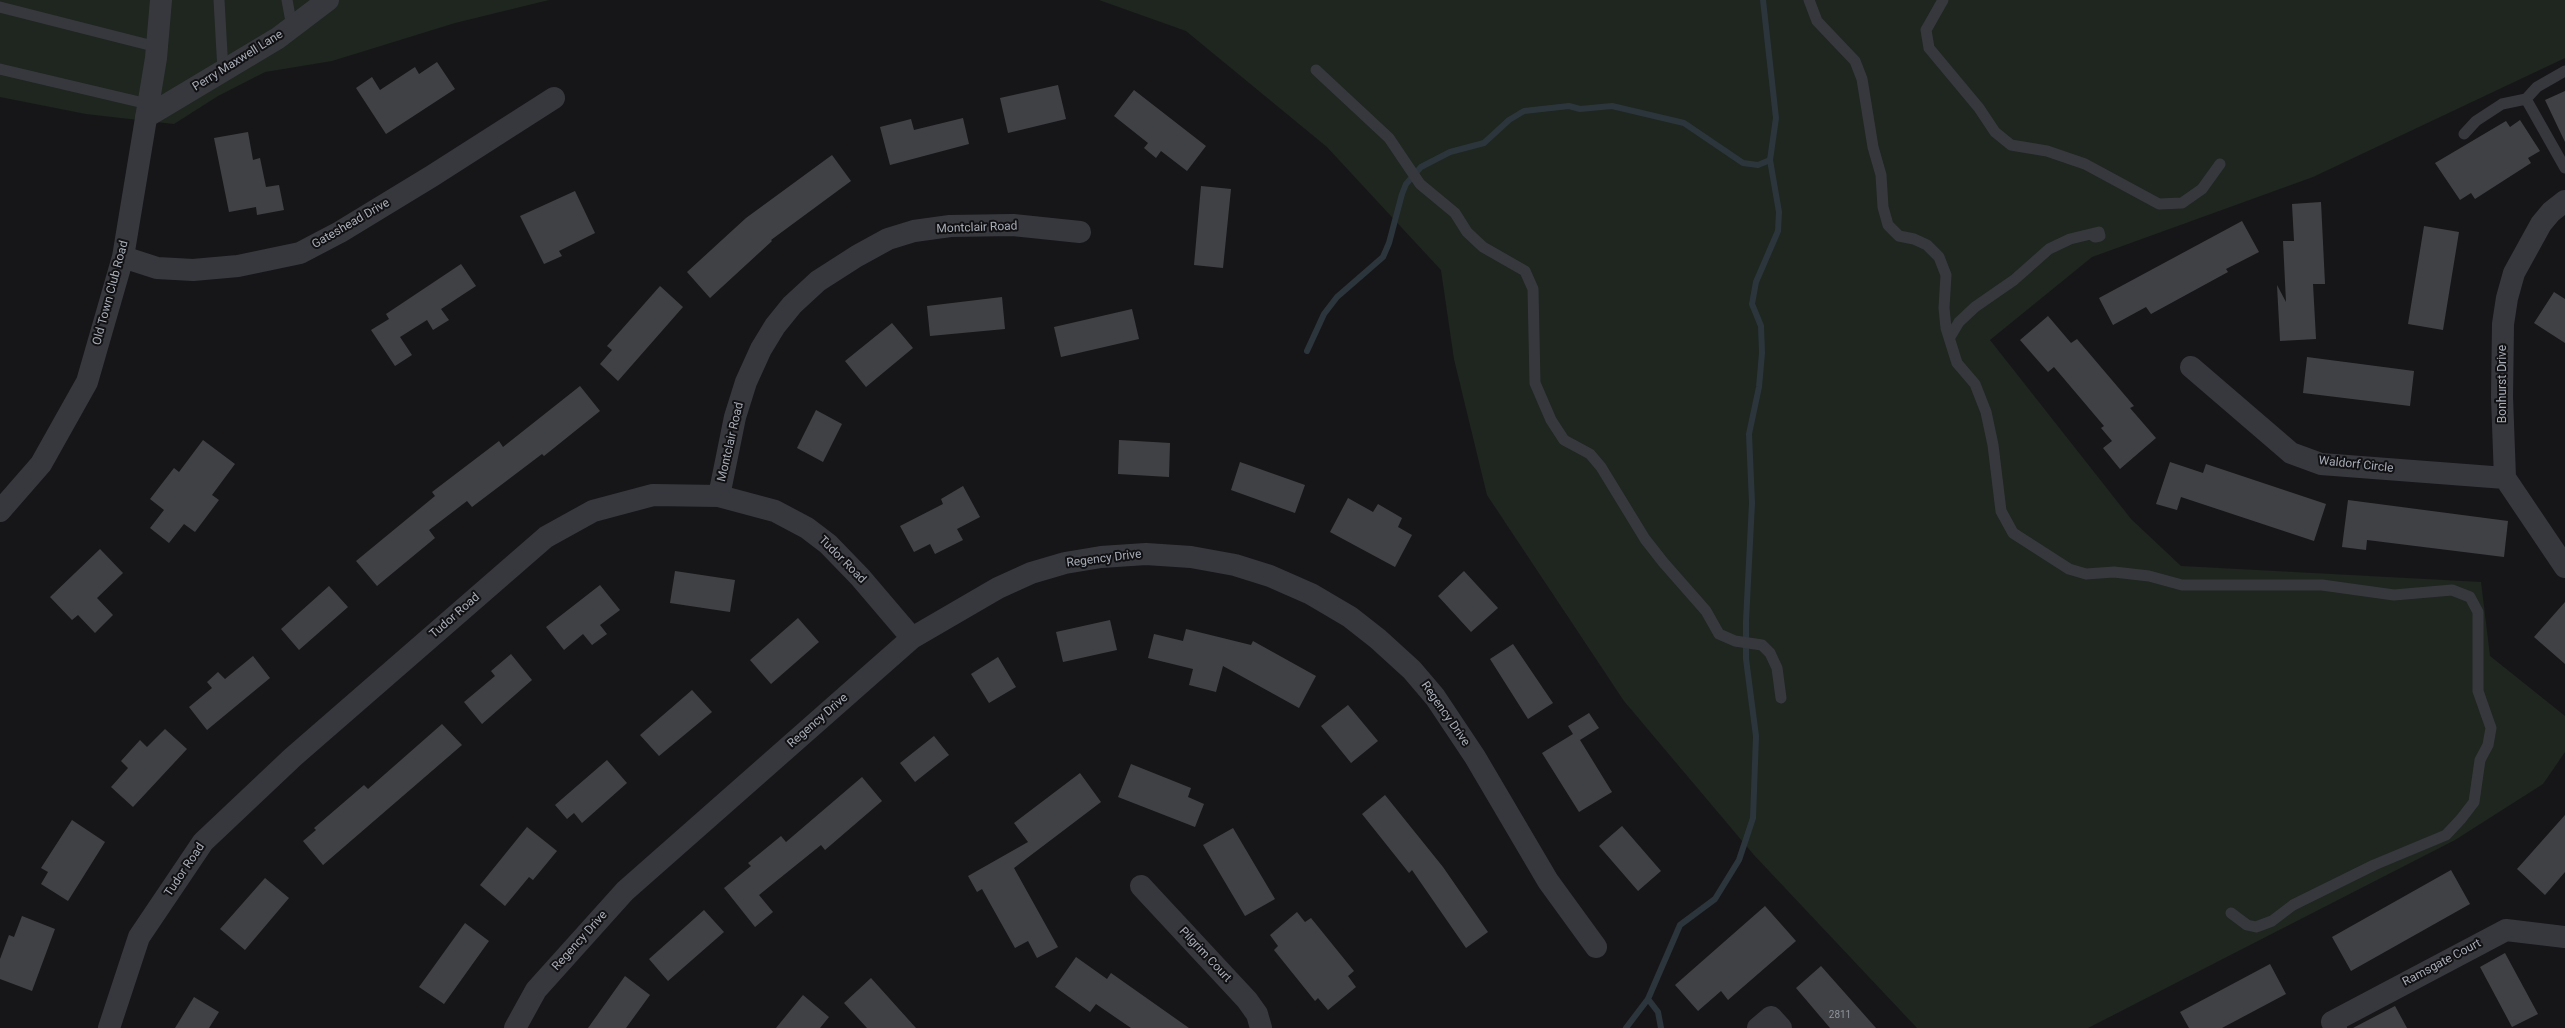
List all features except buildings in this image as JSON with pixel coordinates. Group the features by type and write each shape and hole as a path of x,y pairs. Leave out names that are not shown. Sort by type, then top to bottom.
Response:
{"street":[{"name":"Old Town Club Road","path":"0,511 41,464 87,382 123,257 157,47 161,0"},
{"name":"Perry Maxwell Lane","path":"147,111 224,71 292,27 328,0"},
{"name":"Gateshead Drive","path":"123,257 157,268 193,270 238,266 300,253 340,232 554,98"},
{"name":"Bonhurst Drive","path":"2505,478 2502,397 2503,324 2507,298 2514,273 2526,248 2546,218 2565,201"},
{"name":"Montclair Road","path":"719,496 735,416 746,382 761,349 775,326 792,305 818,281 882,242 914,231 950,226 1013,225 1080,232"},
{"name":"Waldorf Circle","path":"2191,367 2291,453 2321,464 2505,478"},
{"path":"2505,478 2565,568"},
{"name":"Tudor Road","path":"109,1028 139,937 203,842 293,757 546,537 593,511 653,495 719,496 775,511 807,528 828,544 860,576 912,638"},
{"name":"Regency Drive","path":"515,1028 536,990 625,891 912,638 998,588 1031,574 1065,563 1101,557 1146,554 1191,557 1235,565 1270,576 1311,594 1350,617 1378,639 1412,670 1435,697 1475,757 1548,881 1596,947"},
{"name":"Pilgrim Court","path":"1141,886 1247,1000 1257,1014 1261,1028"},
{"name":"Ramsgate Court","path":"2336,1028 2332,1022 2506,930 2565,936"},
{"path":"1758,1028 1771,1017 1781,1028"}],"lane":[{"path":"219,0 224,71"},
{"path":"287,0 292,27"},
{"path":"1809,0 1817,21 1855,61 1862,79 1873,147 1881,175 1883,206 1888,225 1900,236 1914,239 1927,245 1939,257 1946,275 1944,308 1950,337 1958,363 1975,384 1986,412 1993,445 2001,511 2013,533 2069,568 2086,574 2114,572 2150,576 2182,585 2322,585 2394,595 2452,590 2470,597 2478,612 2478,691 2491,728 2488,744 2480,760 2474,802 2461,819 2446,835 2374,865 2293,906 2272,920 2256,927 2247,925 2231,913"},
{"path":"1943,0 1926,30 1929,48 1979,108 1995,132 2011,145 2047,151 2085,164 2159,204 2182,203 2202,189 2220,164"},
{"path":"0,7 157,47"},
{"path":"0,69 147,111"},
{"path":"1316,70 1389,138 1402,155 1420,184 1455,213 1467,232 1483,247 1525,272 1533,289 1535,383 1551,420 1564,440 1590,454 1601,467 1626,510 1663,562 1706,611 1719,634 1735,641 1757,644 1770,652 1777,668 1781,698"},
{"path":"2464,134 2476,121 2502,104 2526,99 2537,88 2565,71"},
{"path":"2526,99 2565,168"},
{"path":"1950,337 1959,322 1975,307 2014,280 2049,249 2070,239 2091,234"}],"shaded area":[{"path":"0,0 549,0 455,23 332,61 265,72 218,96 174,124 86,114 0,97"},
{"path":"1099,0 2565,0 2565,58 2313,177 2092,257 1990,340 2131,519 2181,566 2481,582 2490,656 2565,716 2565,752 2543,784 2455,840 2088,1028 1917,1028 1754,855 1624,701 1487,495 1454,359 1441,270 1327,147 1186,31"}],"waterway":[{"path":"1626,1028 1648,999 1680,925 1715,899 1739,860 1753,818 1756,736 1746,659 1746,621 1752,503 1749,434 1759,387 1762,353 1761,326 1752,304 1756,282 1778,231 1779,212 1770,160 1776,118 1763,0"},
{"path":"1307,351 1324,314 1337,297 1383,257 1389,243 1406,184 1421,167 1450,152 1484,143 1509,120 1524,111 1569,106 1580,109 1612,106 1684,123 1743,163 1758,165 1770,160"},
{"path":"1648,999 1658,1012 1661,1028"}]}
